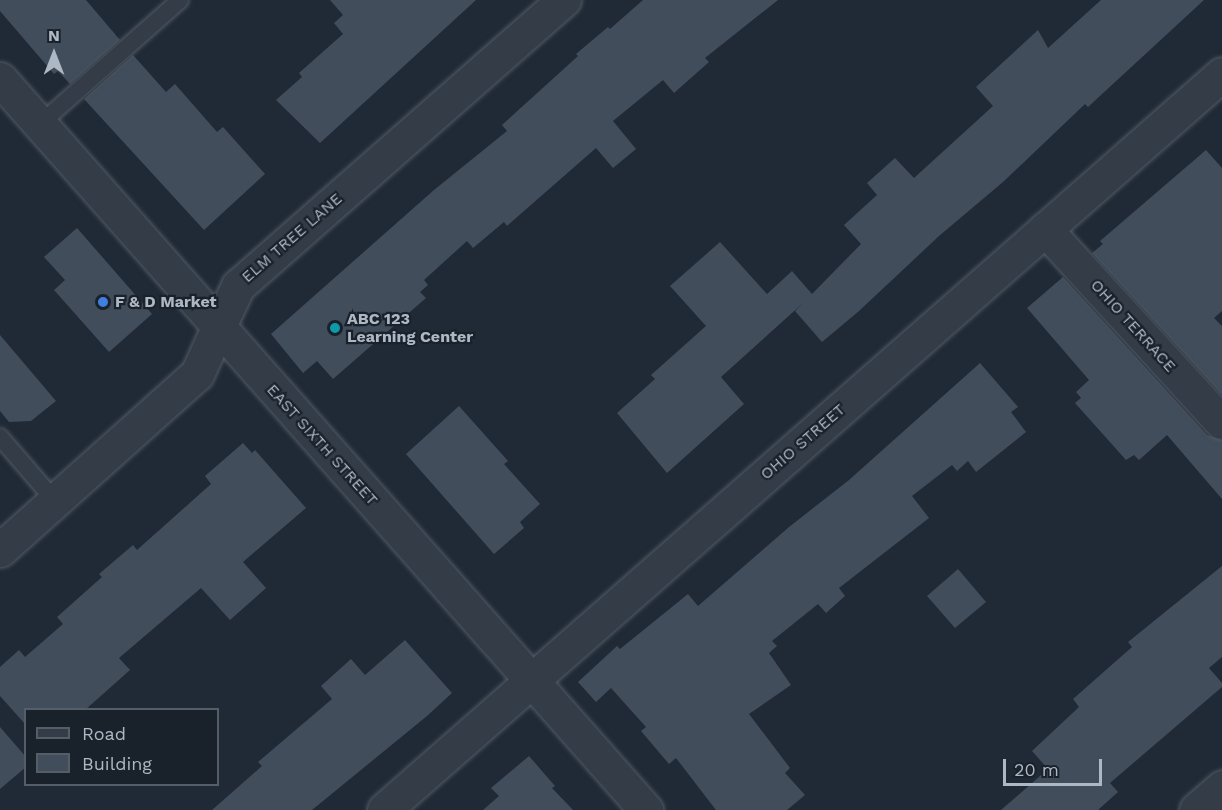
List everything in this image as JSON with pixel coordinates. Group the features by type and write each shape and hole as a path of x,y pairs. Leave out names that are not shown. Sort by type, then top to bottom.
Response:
{"street":[{"name":"ELM TREE LANE","path":"0,550 197,374 238,286 564,0"},
{"name":"OHIO STREET","path":"384,810 1222,74"},
{"name":"EAST SIXTH STREET","path":"0,79 646,810"},
{"name":"OHIO TERRACE","path":"1045,229 1221,422"},
{"path":"1196,810 1222,788"}],"lane":[{"path":"40,124 180,0"},
{"path":"0,437 56,502"}],"building":[{"path":"0,0 86,0 120,40 70,84 58,71 54,74 0,11"},
{"path":"330,0 476,0 320,143 276,100 302,77 299,73 343,34 334,23 343,15"},
{"path":"643,0 778,0 705,58 709,62 674,93 663,80 613,121 636,149 613,168 596,148 507,226 504,222 473,248 467,241 424,280 428,285 420,292 426,298 333,379 317,361 303,373 271,334 434,190 507,131 502,125 578,56 576,54 608,27 610,29"},
{"path":"1101,0 1204,0 1088,107 1085,104 1003,182 939,236 859,311 822,342 795,311 803,303 721,377 744,404 667,473 617,413 655,379 651,375 706,326 670,286 720,242 767,294 792,271 812,294 861,244 844,225 877,195 867,183 895,158 914,178 993,106 976,87 1038,30 1048,48"},
{"path":"133,55 166,92 175,84 217,132 223,127 265,174 204,230 84,99"},
{"path":"1206,150 1222,168 1222,311 1214,318 1222,326 1222,395 1092,253 1103,244 1100,241"},
{"name":"F & D Market","path":"77,228 152,314 109,352 54,290 65,280 44,257"},
{"path":"1063,277 1207,435 1222,440 1222,499 1167,435 1139,460 1134,455 1126,460 1075,403 1081,398 1076,392 1089,380 1027,308"},
{"path":"0,335 56,401 31,421 9,422 0,411"},
{"path":"980,363 1018,407 1011,412 1026,432 976,472 968,461 957,471 952,465 912,496 929,518 839,588 845,596 826,613 818,604 772,641 777,646 769,653 791,685 749,714 790,768 785,773 805,795 787,810 716,810 676,758 669,764 641,731 646,727 611,688 596,702 578,682 617,646 620,649 688,594 698,606 789,527 849,480"},
{"path":"459,406 508,461 504,464 540,504 520,522 524,528 494,554 406,454"},
{"path":"243,443 252,453 255,450 306,508 243,562 266,588 230,620 201,588 119,658 130,670 87,708 24,708 24,723 0,696 0,667 19,650 25,657 63,624 57,617 102,577 99,574 133,545 137,550 211,484 205,476"},
{"path":"1222,566 1222,657 1209,668 1222,683 1222,687 1110,783 1118,792 1098,810 1001,810 1048,769 1032,751 1079,707 1073,699 1132,647 1128,642"},
{"path":"958,569 986,602 955,628 927,596"},
{"path":"405,640 452,693 427,716 312,810 212,810 262,766 258,762 332,699 321,686 351,659 365,675"},
{"path":"0,727 24,755 24,769 0,789"},
{"path":"529,756 555,786 552,788 573,810 483,810 499,796 491,788"}],"place":[{"name":"F & D Market","path":"103,302"},
{"name":"ABC 123 Learning Center","path":"335,328"}]}
